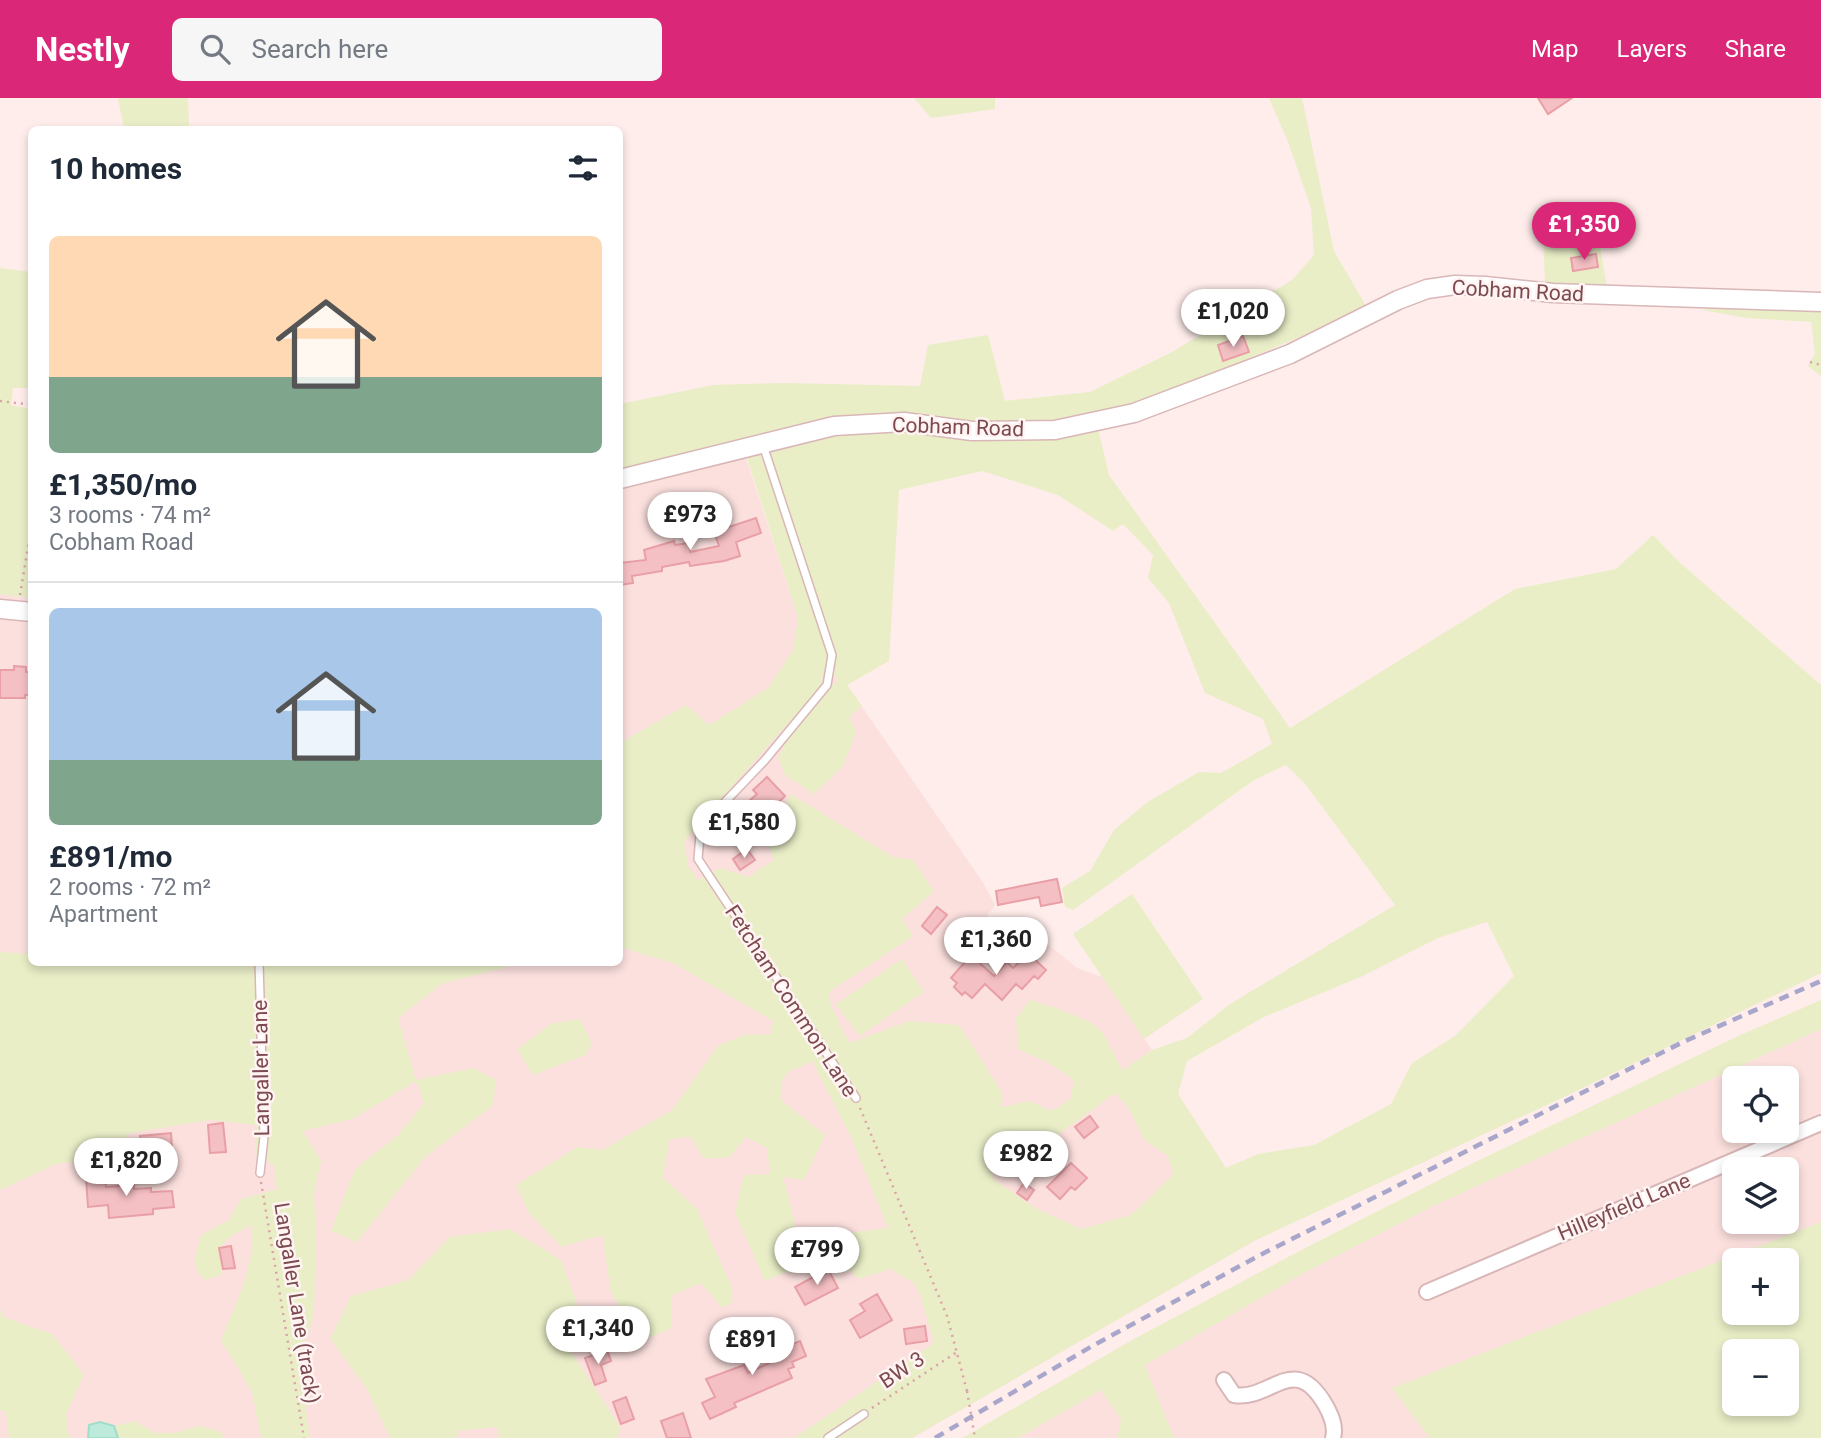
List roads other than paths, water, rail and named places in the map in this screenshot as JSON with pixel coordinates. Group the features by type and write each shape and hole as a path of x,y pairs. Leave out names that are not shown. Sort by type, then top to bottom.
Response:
{"street":[{"name":"Cobham Road","path":"623,478 834,426 904,422 972,431 1055,429 1134,413 1290,354 1398,300 1427,289 1446,286 1485,286 1622,296 1703,296 1821,302"},
{"path":"0,610 25,612"},
{"name":"Hilleyfield Lane","path":"1427,1292 1821,1123"},
{"path":"1224,1380 1234,1395 1242,1396 1284,1380 1295,1379 1306,1383 1321,1397 1329,1412 1334,1426 1332,1438"}],"lane":[{"name":"Fetcham Common Lane","path":"763,444 832,655 827,685 765,760 725,802 700,835 698,859 856,1098"},
{"name":"Langaller Lane","path":"259,966 264,1137 260,1173"},
{"path":"828,1438 863,1414"}],"railway":[{"path":"935,1438 1094,1345 1264,1253 1683,1042 1821,981"}]}
